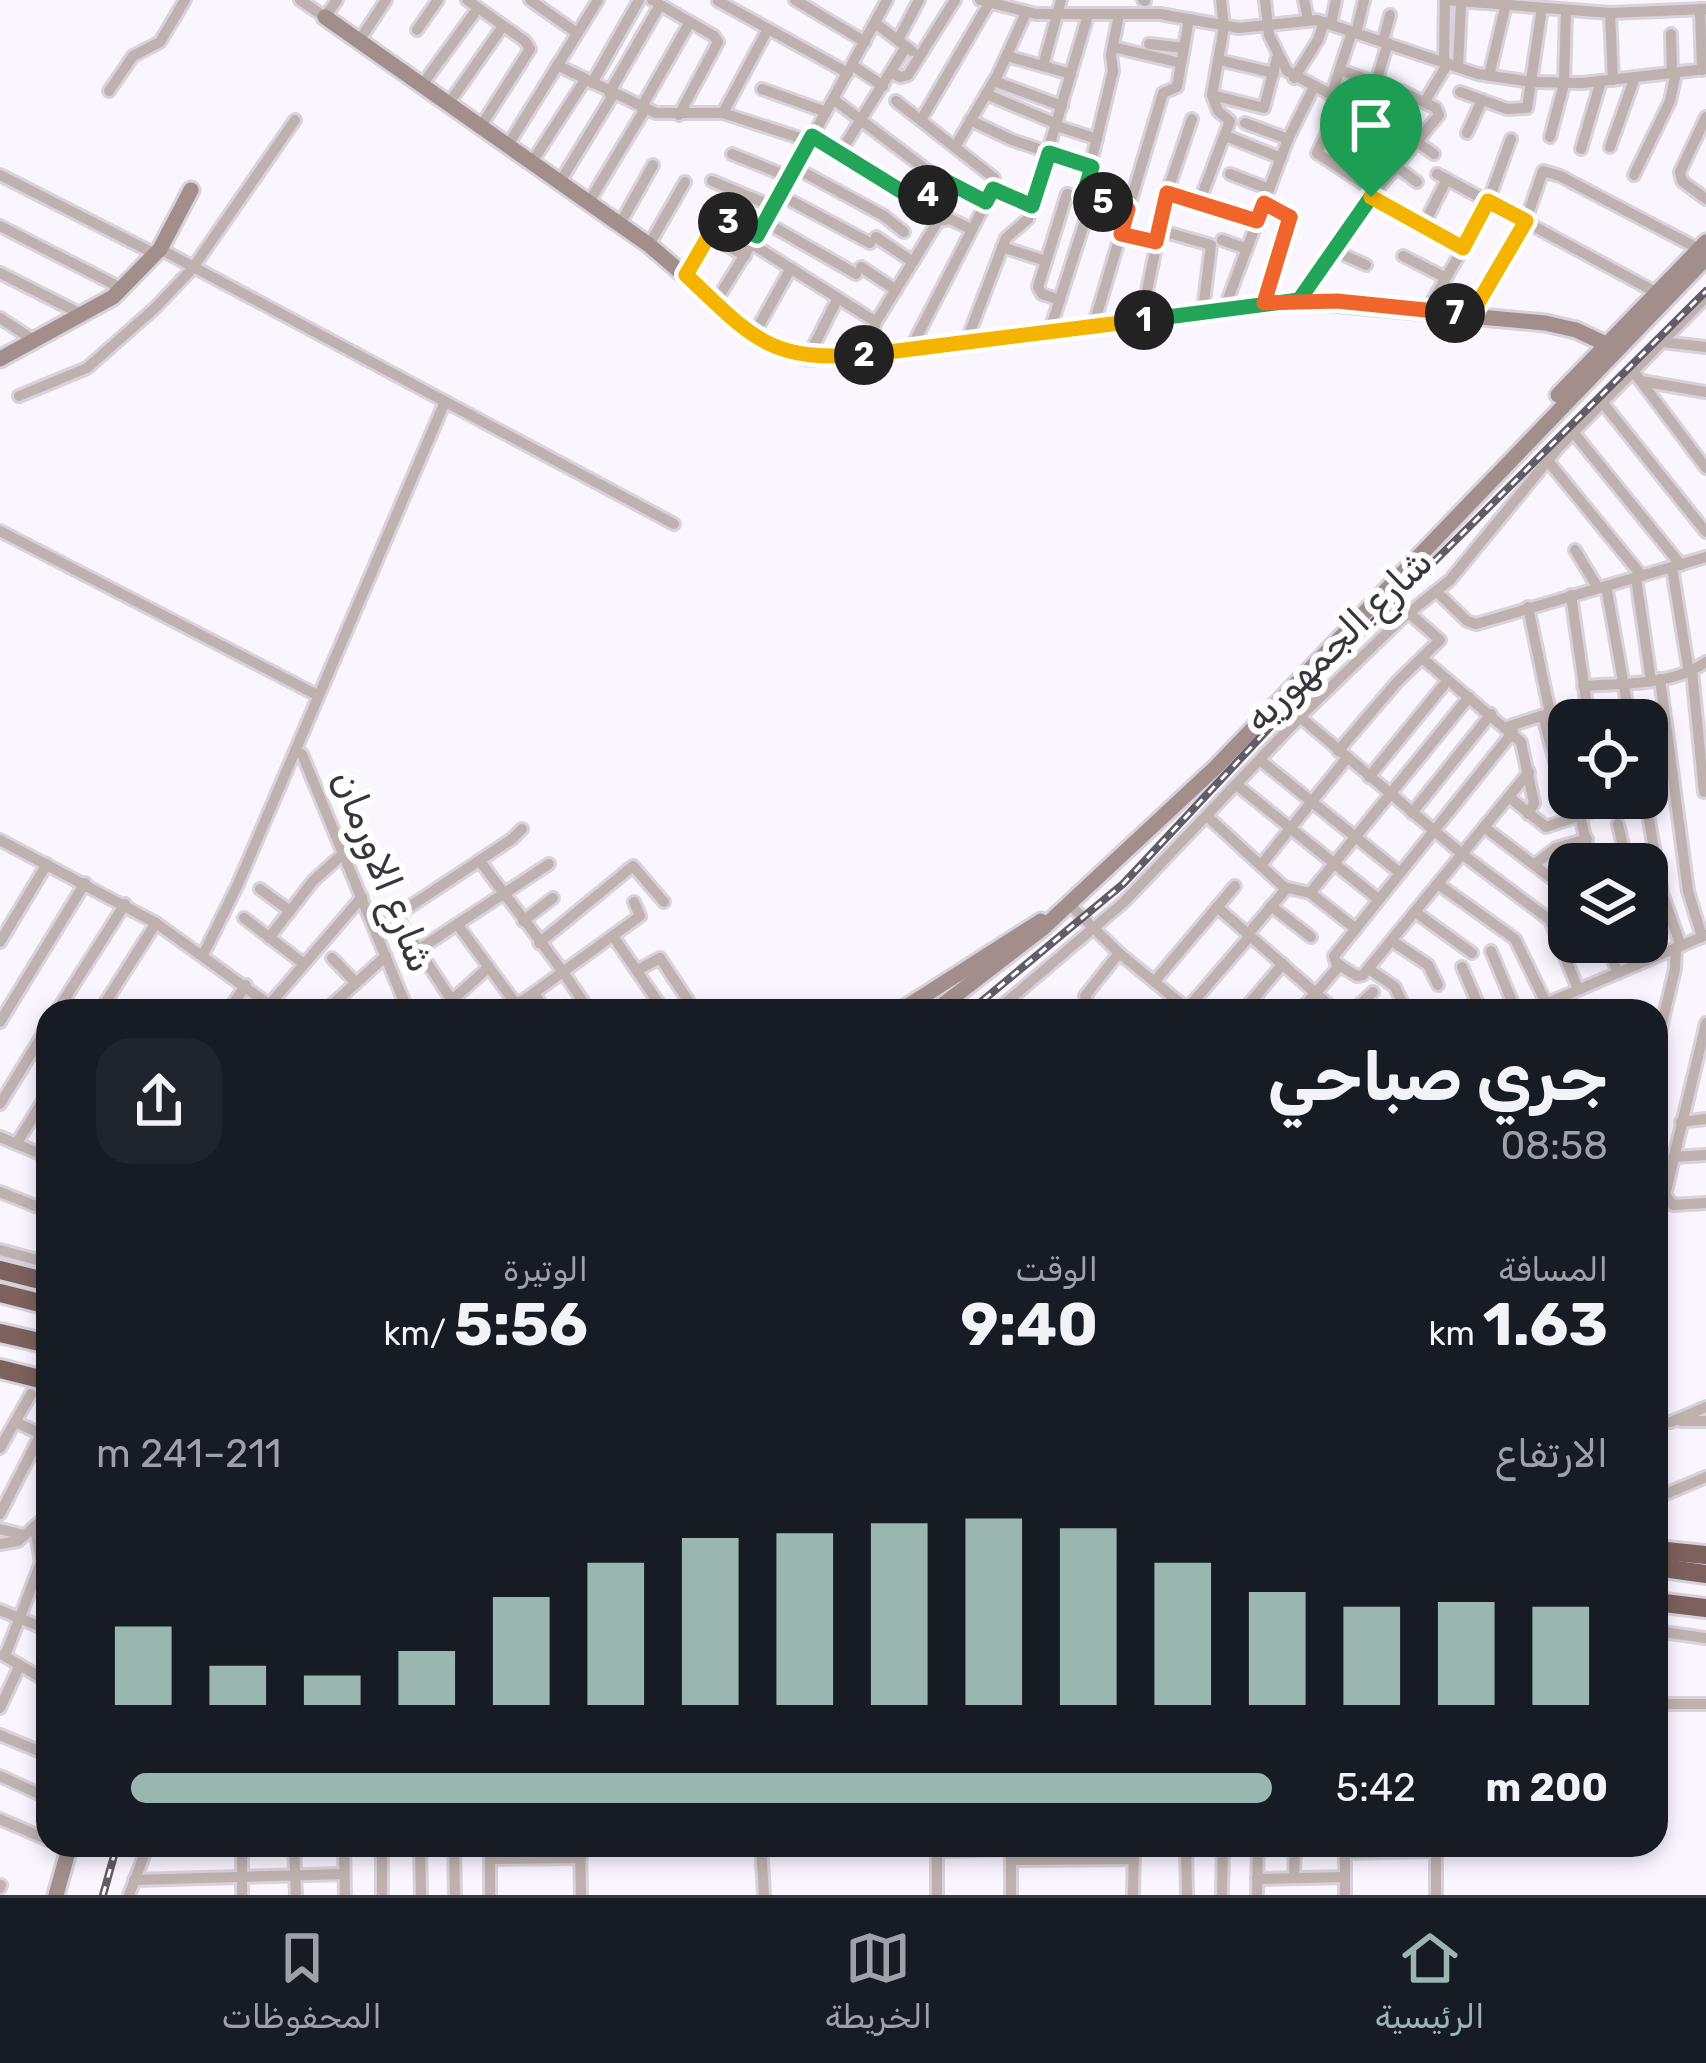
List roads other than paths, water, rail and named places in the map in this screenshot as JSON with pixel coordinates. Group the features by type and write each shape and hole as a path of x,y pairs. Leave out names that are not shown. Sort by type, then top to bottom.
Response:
{"highway":[{"path":"0,1270 36,1279"},
{"path":"0,1293 36,1303"},
{"path":"0,1333 36,1341"},
{"path":"0,1369 36,1378"},
{"path":"1668,1551 1706,1556"},
{"path":"1668,1569 1706,1574"},
{"path":"1668,1603 1706,1608"}],"street":[{"path":"109,91 133,56 160,42 185,0"},
{"path":"300,0 650,245 753,336 782,351 808,357 867,355 1299,300 1561,326 1606,344"},
{"path":"327,19 337,0"},
{"path":"355,38 386,0"},
{"path":"417,30 438,0"},
{"path":"530,0 577,33"},
{"path":"532,162 639,0"},
{"path":"795,0 865,42"},
{"path":"840,153 890,73 919,0"},
{"path":"890,73 904,76 955,0"},
{"path":"1043,66 1061,0"},
{"path":"965,344 1002,247 1010,232 1025,224 1032,206 1097,0"},
{"path":"1174,16 1177,0"},
{"path":"1199,203 1230,122 1218,111 1212,95 1224,27 1221,0"},
{"path":"1264,0 1277,57 1294,77 1434,154"},
{"path":"1304,0 1308,19"},
{"path":"1294,77 1336,0"},
{"path":"1364,0 1318,154 1422,228 1463,248"},
{"path":"921,120 987,1 1056,16 1119,15 1144,4 1224,27 1308,19 1327,23 1450,64 1489,76 1564,84 1704,70 1703,9 1654,6 1595,13 1446,0 1450,64"},
{"path":"1595,13 1601,0"},
{"path":"718,1 883,86"},
{"path":"508,145 593,2"},
{"path":"560,182 656,2 718,42 679,115"},
{"path":"716,303 865,42 881,2"},
{"path":"1425,101 1450,64 1466,2"},
{"path":"1489,76 1501,3"},
{"path":"422,85 472,4 530,49 481,126"},
{"path":"955,147 1007,56 1024,8"},
{"path":"1460,92 1523,110 1529,104 1542,8"},
{"path":"1550,137 1564,84 1566,10"},
{"path":"1581,149 1607,80 1610,13"},
{"path":"1083,196 1114,68 1119,15"},
{"path":"1376,82 1390,15"},
{"path":"1093,327 1165,91 1177,87 1189,19"},
{"path":"589,202 690,22"},
{"path":"875,23 920,57"},
{"path":"448,103 503,26"},
{"path":"723,113 768,29"},
{"path":"1634,175 1670,101 1671,34"},
{"path":"1149,44 1184,48"},
{"path":"1113,46 1181,62"},
{"path":"1007,56 1071,74"},
{"path":"1212,95 1264,108 1277,57"},
{"path":"1219,60 1274,73"},
{"path":"557,65 643,109 679,115 723,113 811,139 917,201 926,199 940,178"},
{"path":"1299,300 1373,195 1439,113 1425,101 1340,70"},
{"path":"1610,147 1635,77"},
{"path":"994,81 1062,106"},
{"path":"1225,307 1313,87"},
{"path":"762,89 826,112"},
{"path":"986,94 1097,139"},
{"path":"833,99 940,178 986,202"},
{"path":"1468,133 1482,100"},
{"path":"896,101 993,183 1032,206"},
{"path":"1706,117 1701,140 1680,172 1682,181 1706,199"},
{"path":"1141,320 1167,193 1192,119"},
{"path":"19,396 93,364 190,267 295,120"},
{"path":"970,120 1092,167"},
{"path":"1245,123 1288,140"},
{"path":"1327,131 1418,182"},
{"path":"1226,136 1281,158"},
{"path":"1427,310 1488,201 1511,139"},
{"path":"732,154 792,172 884,216 904,232"},
{"path":"620,224 653,165"},
{"path":"1471,315 1526,221 1543,172 1552,172 1704,250"},
{"path":"1230,174 1269,189"},
{"path":"0,176 190,267 674,524"},
{"path":"1422,228 1442,176 1662,295"},
{"path":"712,181 777,201 873,240 913,262"},
{"path":"650,245 685,182"},
{"path":"910,350 993,183"},
{"path":"0,359 122,289 162,253 190,190"},
{"path":"1060,300 1039,290 1068,193 1128,209"},
{"path":"1167,193 1257,221"},
{"path":"1264,203 1291,220 1264,303"},
{"path":"686,275 723,212 791,268 876,322"},
{"path":"867,355 876,322 941,219 971,230"},
{"path":"1049,333 1084,221"},
{"path":"765,222 896,290"},
{"path":"0,226 122,289"},
{"path":"1121,234 1247,249"},
{"path":"709,236 745,256"},
{"path":"1203,310 1216,243"},
{"path":"1002,247 1046,261"},
{"path":"1333,250 1366,265"},
{"name":"شارع الجمهوريه","path":"951,999 1070,904 1215,768 1384,595 1477,484 1704,250"},
{"path":"1403,256 1446,278"},
{"path":"753,336 791,268"},
{"path":"0,273 81,314"},
{"name":"شارع الجمهوريه","path":"1564,396 1606,344 1662,295"},
{"name":"شارع الجمهوريه","path":"1010,999 1094,927 1208,817 1300,717 1437,592 1573,432 1637,376 1661,342 1706,297"},
{"path":"808,357 838,298"},
{"path":"0,318 35,341"},
{"path":"1661,342 1706,347"},
{"path":"1637,376 1704,394"},
{"path":"1637,376 1706,468"},
{"path":"1602,402 1706,532"},
{"path":"203,955 238,884 444,404"},
{"path":"1573,432 1677,566 1705,792 1676,800"},
{"path":"1547,461 1639,577 1688,891 1704,936 1668,951"},
{"path":"0,531 316,695"},
{"path":"1574,550 1602,587 1625,699"},
{"path":"1437,592 1473,624 1706,557"},
{"path":"1571,595 1585,699"},
{"path":"1311,999 1356,928 1510,729 1550,712 1528,607"},
{"path":"1261,865 1343,754 1440,640 1409,613"},
{"path":"1422,658 1510,729 1528,765 1534,803 1528,814"},
{"path":"1583,686 1655,680 1690,672 1706,662"},
{"path":"1369,776 1448,680"},
{"path":"1310,893 1469,697"},
{"path":"1412,812 1491,714"},
{"path":"1543,716 1548,737"},
{"path":"1300,717 1462,854 1553,923 1578,989"},
{"name":"شارع الاورمان","path":"302,754 376,929 400,999"},
{"path":"1337,961 1359,977 1369,969 1509,797 1528,765 1548,755"},
{"path":"1261,760 1400,873"},
{"path":"1237,785 1378,899"},
{"path":"1509,797 1546,826 1568,819"},
{"path":"1208,817 1286,889 1310,893 1356,928"},
{"path":"1581,819 1587,843"},
{"path":"1649,819 1663,898 1678,947 1668,999"},
{"path":"1618,824 1622,843"},
{"path":"1484,827 1548,875"},
{"path":"376,929 522,829"},
{"path":"1535,864 1556,848 1587,839"},
{"path":"2,846 125,904 263,999"},
{"path":"269,938 319,874 344,853"},
{"path":"480,861 582,999"},
{"path":"0,941 47,864"},
{"path":"418,950 549,864"},
{"path":"539,943 633,866 664,902"},
{"path":"0,1022 4,1008 85,883"},
{"path":"1438,884 1515,938 1544,999"},
{"path":"1154,982 1235,886"},
{"path":"260,889 290,911"},
{"path":"1198,999 1286,889"},
{"path":"280,999 362,897"},
{"path":"523,921 553,898"},
{"path":"457,924 489,967 525,999 641,916 634,902"},
{"path":"65,999 125,904"},
{"path":"1070,904 1175,999"},
{"name":"شارع الجمهوريه","path":"919,999 1070,904"},
{"path":"1271,906 1311,937"},
{"path":"1217,907 1323,999"},
{"path":"1415,912 1472,953"},
{"path":"396,916 448,999"},
{"path":"244,918 304,964"},
{"path":"108,999 156,923"},
{"path":"613,935 656,999"},
{"path":"1391,941 1428,965 1438,986"},
{"path":"1490,951 1511,999"},
{"path":"1086,999 1119,953"},
{"path":"338,999 386,956"},
{"path":"332,958 356,983"},
{"path":"638,970 660,958 687,999"},
{"path":"1614,963 1618,973"},
{"path":"1555,999 1642,963"},
{"path":"1253,999 1282,964"},
{"path":"460,999 489,967"},
{"path":"1462,968 1476,999"},
{"path":"1369,969 1394,987 1400,999"},
{"path":"237,999 246,986"},
{"path":"1366,999 1373,992"},
{"path":"1668,1187 1706,1023"},
{"path":"0,1104 36,1046"},
{"path":"1692,1082 1706,1081"},
{"path":"16,1144 36,1112"},
{"path":"1681,1122 1706,1119"},
{"path":"0,1137 36,1152"},
{"path":"1673,1157 1706,1155"},
{"path":"0,1192 36,1206"},
{"path":"1668,1201 1672,1205 1706,1203"},
{"path":"0,1250 36,1260"},
{"path":"1,1443 31,1394"},
{"path":"1671,1422 1706,1407"},
{"path":"1671,1422 1706,1421"},
{"path":"15,1422 36,1432"},
{"path":"0,1514 36,1452"},
{"path":"1668,1493 1706,1477"},
{"path":"0,1544 15,1543 36,1525"},
{"path":"0,1529 29,1531"},
{"path":"29,1531 36,1543"},
{"path":"36,1586 2,1654 36,1674"},
{"path":"0,1610 36,1625"},
{"path":"1668,1633 1706,1638"},
{"path":"0,1708 20,1664"},
{"path":"1668,1704 1706,1704"},
{"path":"0,1735 36,1750"},
{"path":"0,1776 36,1792"},
{"path":"0,1819 36,1835"},
{"path":"56,1895 64,1857"},
{"path":"129,1895 143,1857"},
{"path":"242,1857 242,1895"},
{"path":"295,1857 296,1895"},
{"path":"344,1857 345,1895"},
{"path":"382,1857 382,1895"},
{"path":"420,1857 421,1895"},
{"path":"454,1857 455,1895"},
{"path":"490,1857 490,1895"},
{"path":"580,1857 581,1895"},
{"path":"762,1857 764,1895"},
{"path":"937,1857 937,1895"},
{"path":"1000,1895 1011,1895 1010,1857"},
{"path":"1103,1857 1134,1859 1133,1895"},
{"path":"1186,1857 1186,1895"},
{"path":"1222,1857 1222,1895"},
{"path":"1257,1895 1258,1857"},
{"path":"1294,1878 1295,1857"},
{"path":"1345,1857 1345,1895"},
{"path":"1436,1857 1436,1895"},
{"path":"134,1880 344,1874"},
{"path":"1257,1879 1345,1877"}],"railway":[{"path":"984,999 1123,884 1301,694 1706,291"},
{"path":"103,1895 114,1857"}]}
